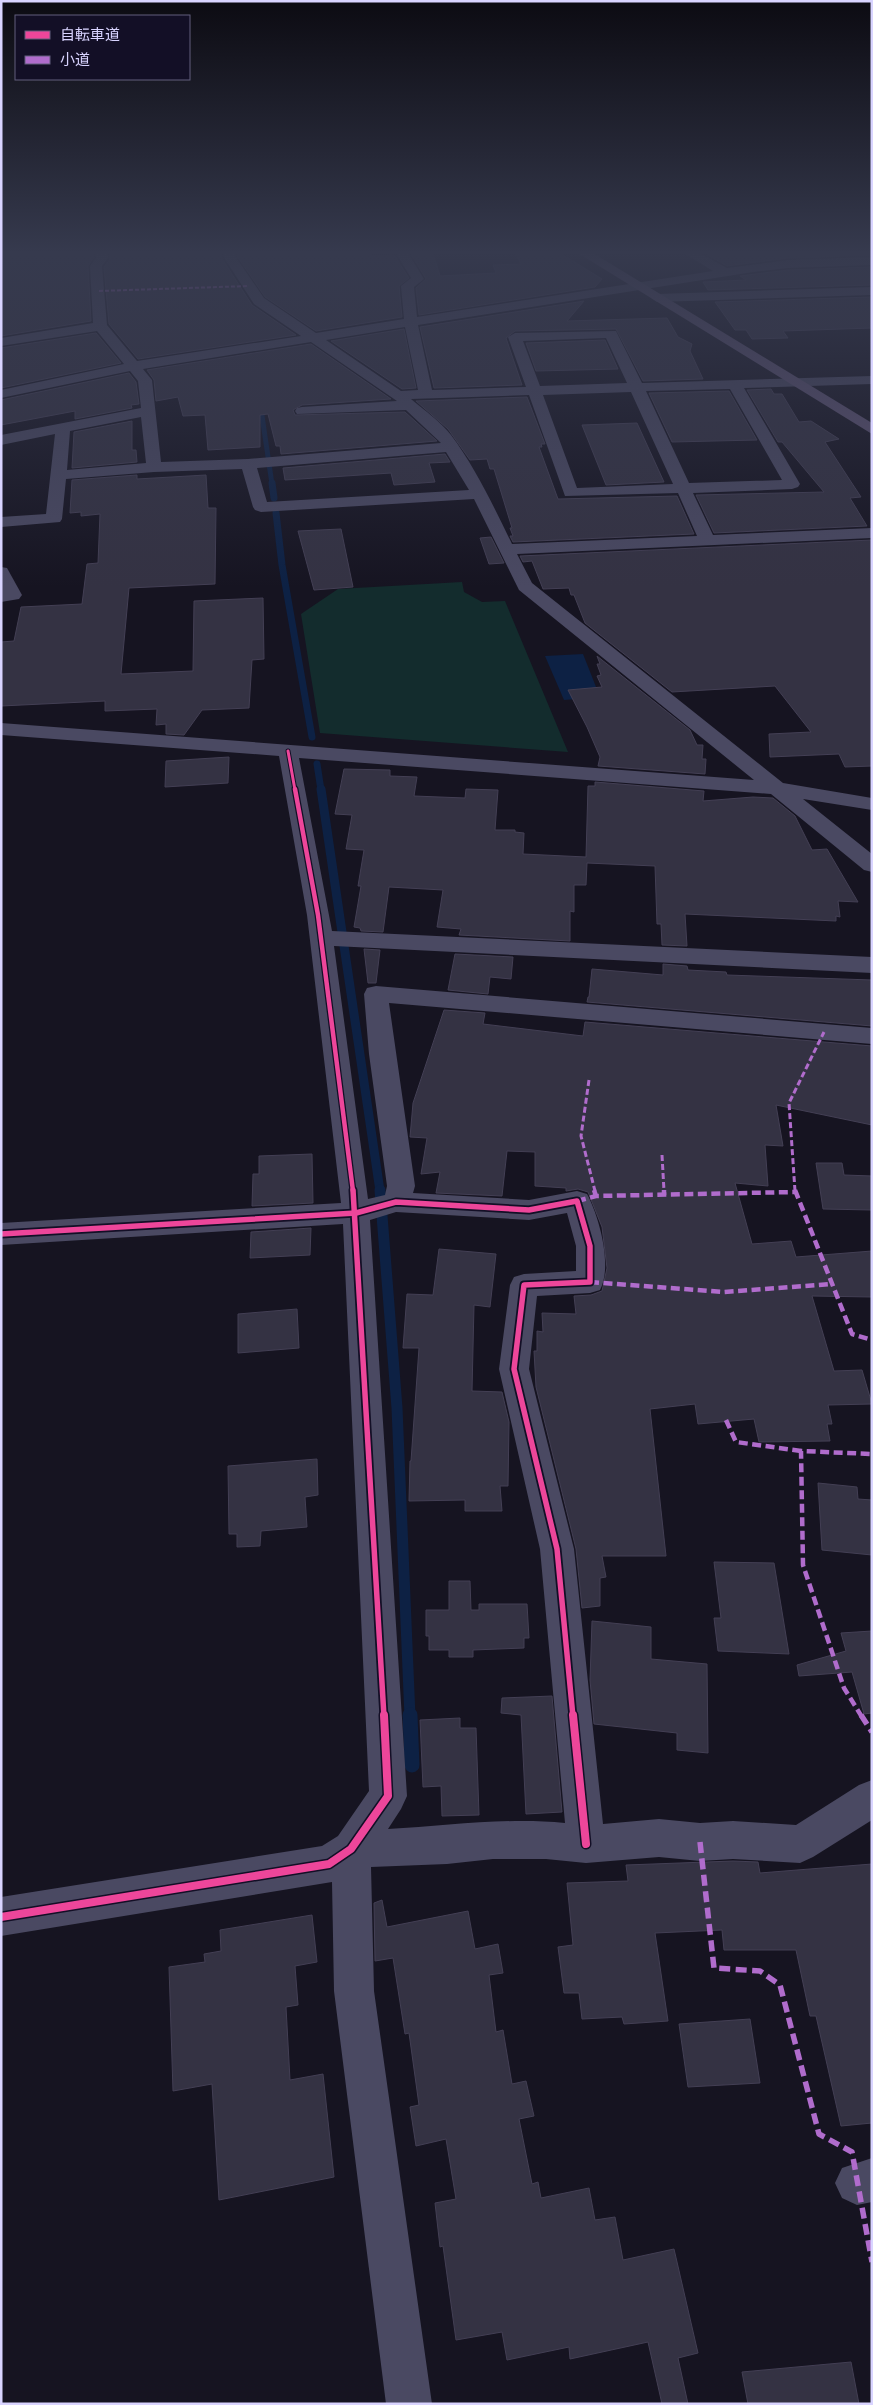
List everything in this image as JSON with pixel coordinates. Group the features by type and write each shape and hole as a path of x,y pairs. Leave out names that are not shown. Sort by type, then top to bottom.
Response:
{"main road":[{"path":"761,362 872,430"}],"street":[{"path":"132,362 145,380 154,467"},
{"path":"1,394 159,362"},
{"path":"350,362 404,400 445,437 479,494 525,586 872,865"},
{"path":"419,362 426,394"},
{"path":"524,362 571,493 792,484 734,384"},
{"path":"624,362 707,540"},
{"path":"302,411 404,400 426,394 872,380"},
{"path":"1,440 148,411"},
{"path":"1,522 54,519 63,428"},
{"path":"59,475 154,467 262,463 452,447"},
{"path":"262,463 261,507 479,494"},
{"path":"507,549 872,533"},
{"path":"1,572 13,595 1,597"},
{"path":"1,729 774,788 872,804"},
{"path":"1,1917 329,1864 351,1849 388,1796 356,1213 321,938 288,751"},
{"path":"321,938 872,965"},
{"path":"396,1202 401,1186 376,994 872,1036"},
{"path":"1,1234 356,1213 396,1202 529,1210 577,1201 590,1246 590,1282 524,1285 514,1369 557,1549 586,1844"},
{"path":"351,1849 447,1845 493,1840 546,1840 586,1844 659,1838 700,1842 733,1840 800,1844 872,1798"},
{"path":"351,1849 354,1991 409,2404"}],"green space":[{"path":"462,582 464,592 482,602 505,601 568,752 320,733 301,614 338,589"}],"water":[{"path":"583,654 600,697 564,700 545,656"}],"building":[{"path":"1,362 121,363 1,388"},
{"path":"196,362 338,362 391,399 302,405 293,410 295,415 405,412 437,441 281,454 280,446 276,446 268,414 260,415 260,447 208,450 205,415 183,416 178,397 156,401 154,380 147,370"},
{"path":"362,362 411,362 416,388 402,389"},
{"path":"428,362 514,362 522,385 434,388"},
{"path":"533,362 615,362 618,369 536,371"},
{"path":"633,362 695,362 703,379 643,381"},
{"path":"129,373 136,382 139,404 131,405 132,408 75,419 75,411 1,425 1,400"},
{"path":"771,389 774,394 782,394 799,422 811,421 839,439 825,442 861,497 850,498 867,526 714,533 696,495 824,492 782,442 778,442 747,390"},
{"path":"729,391 757,440 672,442 649,393"},
{"path":"527,397 545,444 541,444 542,447 539,447 558,499 677,496 694,534 513,542 510,536 513,536 510,528 512,528 494,469 490,469 487,459 470,460 448,429 416,401"},
{"path":"132,421 132,450 136,450 137,462 72,468 74,432"},
{"path":"637,423 664,482 606,485 582,425"},
{"path":"445,454 450,462 429,463 435,482 394,485 391,473 285,480 283,468"},
{"path":"137,475 137,479 206,475 208,508 216,508 215,584 129,588 121,674 193,671 194,601 263,598 264,659 252,660 249,708 202,710 184,735 166,734 166,724 156,725 157,709 105,711 105,701 1,706 1,642 14,641 21,607 82,604 87,564 98,563 100,514 81,516 81,512 70,513 72,480"},
{"path":"341,529 353,587 314,590 298,531"},
{"path":"491,537 504,563 489,564 480,538"},
{"path":"872,540 872,766 845,767 839,754 770,757 769,734 811,732 775,686 672,692 585,623 574,595 571,595 569,588 543,589 532,561 523,562 520,556"},
{"path":"597,656 690,730 697,745 703,745 702,759 706,759 705,774 598,766 600,757 568,690 602,687 597,676 601,675 597,664 600,664"},
{"path":"229,757 228,783 165,787 166,761"},
{"path":"344,769 390,770 390,776 417,777 414,796 465,798 466,789 498,790 495,830 515,830 515,832 524,833 523,854 586,857 588,786 595,786 595,782 704,791 703,801 753,797 773,798 795,816 812,850 827,849 858,902 838,901 840,917 836,916 836,921 685,914 687,946 662,945 661,924 657,924 655,866 587,863 586,885 574,885 574,912 570,911 570,941 459,935 461,929 437,927 443,890 389,887 383,932 361,931 360,928 354,927 361,886 358,886 364,850 346,849 352,815 335,814"},
{"path":"364,949 380,950 376,983 368,983"},
{"path":"455,954 513,957 511,979 490,977 488,994 448,990"},
{"path":"663,964 687,966 688,970 726,972 727,975 872,980 872,1026 587,1002 592,969 663,975"},
{"path":"444,1010 485,1013 483,1024 583,1036 585,1022 872,1046 872,1125 776,1105 783,1146 765,1145 768,1186 735,1183 752,1244 791,1241 796,1257 872,1251 872,1297 812,1296 834,1371 862,1370 872,1404 828,1405 832,1424 827,1424 830,1441 759,1442 754,1419 698,1424 695,1404 650,1409 666,1556 602,1556 606,1577 600,1578 600,1606 582,1608 576,1549 536,1387 534,1351 537,1351 537,1331 543,1332 542,1313 576,1314 574,1296 591,1295 602,1291 607,1268 602,1227 588,1192 578,1189 566,1191 566,1188 535,1186 535,1152 507,1151 502,1196 436,1193 440,1172 421,1174 427,1138 410,1137 413,1103"},
{"path":"312,1154 313,1203 252,1206 253,1174 259,1174 259,1156"},
{"path":"816,1163 842,1163 844,1175 872,1176 872,1210 823,1209"},
{"path":"311,1228 310,1255 250,1258 251,1232"},
{"path":"439,1249 496,1254 490,1307 474,1305 472,1391 502,1392 509,1422 508,1486 500,1486 502,1511 465,1511 465,1500 409,1501 410,1461 419,1348 403,1348 407,1294 433,1295"},
{"path":"297,1309 299,1348 238,1353 238,1314"},
{"path":"317,1459 318,1495 305,1497 307,1527 261,1531 260,1546 237,1547 237,1534 229,1534 228,1466"},
{"path":"818,1483 857,1487 858,1499 872,1500 872,1555 822,1550"},
{"path":"714,1562 774,1563 789,1654 718,1651 714,1618 721,1618"},
{"path":"449,1581 470,1581 471,1610 479,1610 479,1604 527,1604 529,1638 524,1638 524,1648 473,1650 473,1657 449,1657 449,1650 429,1650 429,1636 426,1636 426,1610 449,1610"},
{"path":"592,1621 651,1627 651,1659 707,1664 708,1753 677,1750 677,1733 594,1724 590,1680"},
{"path":"872,1631 872,1713 864,1714 852,1672 799,1676 797,1665 846,1651 841,1633"},
{"path":"552,1696 562,1812 526,1814 521,1715 501,1713 502,1698"},
{"path":"460,1718 460,1728 476,1728 479,1815 442,1816 441,1786 423,1787 420,1720"},
{"path":"733,1861 758,1862 760,1873 872,1864 872,2123 841,2126 816,2016 810,2016 796,1950 724,1950 722,1930 655,1933 668,2021 624,2024 622,2017 582,2019 579,1993 564,1993 558,1947 573,1945 567,1883 628,1881 626,1865"},
{"path":"382,1900 387,1927 468,1911 475,1949 498,1944 503,1973 489,1975 496,2032 503,2030 512,2084 526,2081 534,2116 519,2119 532,2184 538,2182 541,2198 589,2188 595,2220 615,2217 623,2260 674,2249 698,2353 678,2358 688,2404 662,2404 648,2342 570,2359 569,2347 507,2360 502,2332 456,2340 443,2246 440,2247 435,2203 456,2199 446,2139 416,2146 410,2107 419,2105 409,2033 405,2034 393,1958 375,1961 374,1903"},
{"path":"312,1915 317,1962 295,1966 298,2005 286,2007 290,2080 323,2074 334,2177 219,2200 212,2084 173,2091 169,1967 205,1962 204,1954 221,1951 220,1930"},
{"path":"750,2019 760,2083 688,2087 679,2024"},
{"path":"851,2362 859,2404 748,2404 742,2372"}],"waterway":[{"path":"260,402 272,484"},
{"path":"272,483 274,498"},
{"path":"276,513 282,565 312,737"},
{"path":"317,764 321,790"},
{"path":"321,789 380,1191"},
{"path":"380,1190 397,1408 410,1717"},
{"path":"410,1715 412,1765"}],"marked path":[{"path":"824,1032 789,1103 795,1192 852,1334 872,1340"},
{"path":"589,1080 581,1136 596,1196"},
{"path":"662,1155 664,1195"},
{"path":"577,1201 596,1196 795,1192"},
{"path":"590,1282 724,1292 831,1284"},
{"path":"726,1420 736,1442 801,1451"},
{"path":"872,1454 801,1451 803,1565 844,1688 872,1732"},
{"path":"700,1842 714,1968 760,1971 780,1985 819,2134 852,2152 872,2262"}],"cycle path":[{"path":"1,1917 329,1864 351,1849 388,1796 356,1213 318,915 288,751"},
{"path":"1,1234 356,1213 396,1202 529,1210 577,1201 590,1246 590,1282 524,1285 514,1369 557,1549 586,1844"}]}
